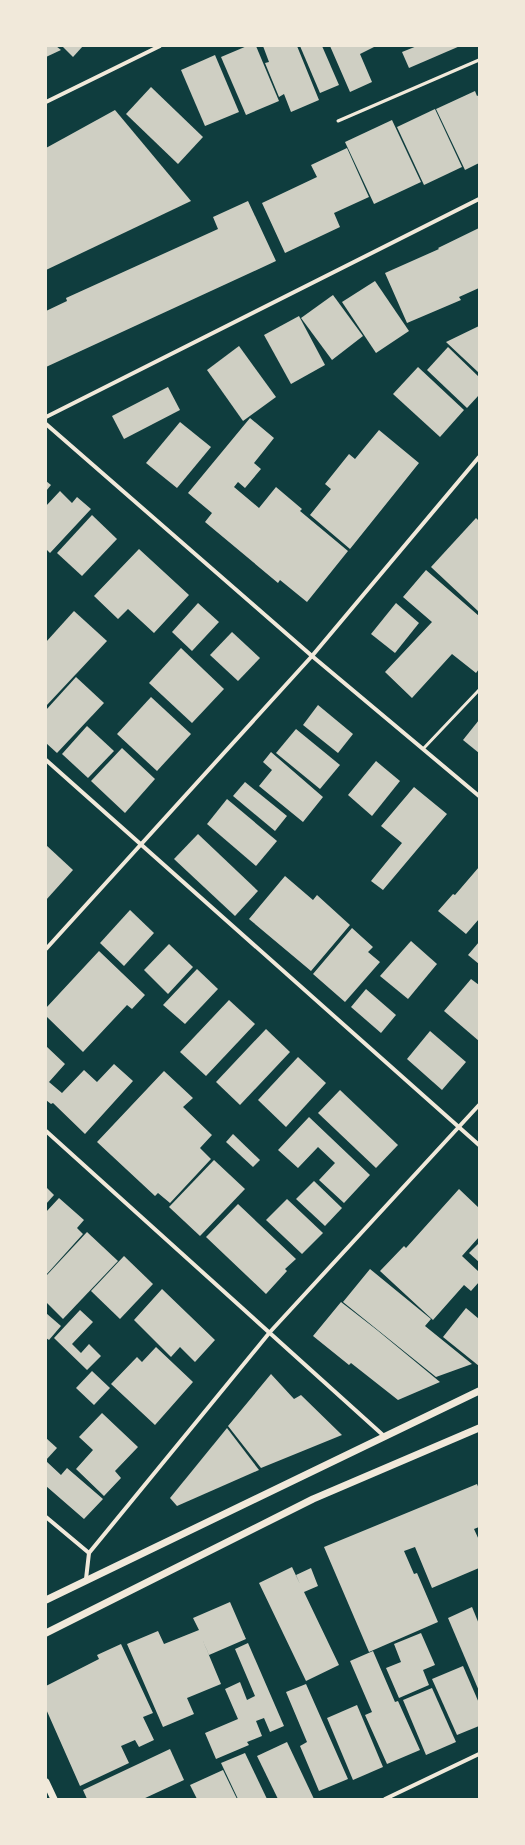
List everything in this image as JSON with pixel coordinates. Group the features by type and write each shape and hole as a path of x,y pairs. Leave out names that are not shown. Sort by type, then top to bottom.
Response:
{"street":[{"path":"46,102 160,46"},
{"path":"46,417 479,199"},
{"path":"46,424 312,656 479,796"},
{"path":"46,949 312,656 479,456"},
{"path":"46,760 479,1145"},
{"path":"86,1579 89,1553 270,1332 479,1105"},
{"path":"46,1130 384,1436"},
{"path":"46,1600 86,1579 479,1391"},
{"path":"46,1633 313,1499 479,1428"},
{"path":"46,1517 89,1553"},
{"path":"385,1799 479,1754"},
{"path":"46,1782 54,1799"}],"lane":[{"path":"338,121 479,60"},
{"path":"423,749 479,690"}],"building":[{"path":"46,46 56,46 61,50 46,57"},
{"path":"62,46 83,46 73,57"},
{"path":"247,46 256,46 279,101 246,115 221,57"},
{"path":"263,46 297,46 319,100 291,112 284,94 279,97 265,63 269,62"},
{"path":"300,46 322,46 339,85 320,93"},
{"path":"330,46 376,46 360,54 372,82 350,92"},
{"path":"417,46 460,46 409,68 402,52"},
{"path":"215,55 239,112 205,126 181,70"},
{"path":"151,87 203,137 178,164 126,114"},
{"path":"475,91 477,96 479,95 479,163 465,170 436,109"},
{"path":"435,109 462,167 424,185 397,127"},
{"path":"115,110 191,201 46,270 46,148"},
{"path":"392,120 421,182 374,204 345,142"},
{"path":"347,148 369,197 334,213 340,227 285,253 262,203 317,177 311,165"},
{"path":"248,201 276,261 46,367 46,311 67,301 66,298 218,229 213,217"},
{"path":"479,228 479,288 459,297 461,300 407,323 385,273 439,249 438,248"},
{"path":"375,281 409,331 376,353 342,302"},
{"path":"333,295 363,336 332,360 301,318"},
{"path":"299,316 325,365 291,384 264,335"},
{"path":"479,326 479,373 446,342"},
{"path":"239,346 276,397 243,421 207,370"},
{"path":"448,347 479,377 479,395 467,408 427,370"},
{"path":"418,367 464,410 440,437 393,394"},
{"path":"168,387 180,410 124,439 112,416"},
{"path":"250,418 274,438 254,463 261,469 245,488 238,482 234,487 259,508 276,487 302,509 300,511 348,551 307,602 280,580 278,583 205,522 212,513 188,493"},
{"path":"180,422 211,447 177,488 146,463"},
{"path":"379,430 419,463 350,549 310,515 331,489 325,484 349,454 355,459"},
{"path":"46,481 51,485 46,491"},
{"path":"60,491 72,503 77,497 91,509 50,553 46,549 46,506"},
{"path":"92,515 117,539 82,576 57,553"},
{"path":"476,518 479,521 479,612 431,567"},
{"path":"139,549 189,595 154,633 128,609 118,619 94,596"},
{"path":"426,570 479,616 479,669 476,673 452,654 412,698 385,672 432,622 403,597"},
{"path":"198,603 219,622 192,651 172,632"},
{"path":"396,603 419,623 395,653 371,634"},
{"path":"74,611 107,641 46,706 46,642"},
{"path":"232,632 260,658 238,681 210,655"},
{"path":"181,648 224,689 192,723 149,683"},
{"path":"76,677 104,703 57,753 46,743 46,710"},
{"path":"151,697 191,734 157,771 117,734"},
{"path":"318,705 353,734 338,753 303,725"},
{"path":"479,720 479,753 463,740"},
{"path":"87,726 114,751 88,778 62,754"},
{"path":"296,729 340,765 320,789 276,753"},
{"path":"122,748 155,779 125,813 91,781"},
{"path":"271,752 323,797 303,822 259,786 272,770 263,762"},
{"path":"376,761 400,781 372,816 348,795"},
{"path":"245,782 287,816 275,831 233,796"},
{"path":"414,787 447,814 383,890 371,881 402,843 381,826"},
{"path":"227,799 277,841 256,866 207,824"},
{"path":"198,834 258,891 235,916 174,859"},
{"path":"46,845 73,870 46,900"},
{"path":"479,867 479,919 466,934 438,911 453,894 455,895"},
{"path":"285,876 313,900 317,895 350,925 311,971 249,919"},
{"path":"130,910 154,933 124,966 100,943"},
{"path":"352,928 373,947 368,952 380,962 345,1002 313,974"},
{"path":"411,941 437,964 408,999 380,976"},
{"path":"479,942 479,964 468,955"},
{"path":"169,944 193,967 168,994 144,970"},
{"path":"99,951 145,995 132,1009 127,1005 83,1052 46,1016 46,1008"},
{"path":"197,969 218,989 185,1024 163,1005"},
{"path":"471,979 479,985 479,1041 444,1011"},
{"path":"366,989 396,1015 381,1033 351,1007"},
{"path":"229,1000 255,1024 206,1076 180,1052"},
{"path":"266,1029 290,1052 240,1105 216,1082"},
{"path":"430,1031 466,1062 442,1090 407,1059"},
{"path":"46,1046 65,1064 49,1082 62,1093 84,1070 97,1082 114,1064 133,1081 85,1134 53,1103 51,1104 46,1100"},
{"path":"298,1057 326,1083 286,1127 258,1100"},
{"path":"164,1071 193,1098 183,1107 212,1135 200,1148 211,1159 170,1203 158,1193 155,1196 97,1142"},
{"path":"340,1090 398,1145 376,1168 318,1113"},
{"path":"309,1117 370,1175 344,1203 319,1180 335,1163 318,1147 298,1168 278,1150"},
{"path":"233,1134 260,1160 253,1167 226,1142"},
{"path":"214,1160 245,1189 200,1236 169,1207"},
{"path":"314,1181 342,1208 325,1226 296,1199"},
{"path":"46,1187 54,1195 46,1204"},
{"path":"459,1189 479,1208 479,1237 462,1256 479,1272 479,1282 471,1291 464,1285 433,1320 380,1271 404,1246 406,1248"},
{"path":"59,1198 84,1220 77,1228 83,1234 46,1275 46,1212"},
{"path":"287,1199 323,1233 302,1254 266,1220"},
{"path":"238,1204 296,1259 285,1269 287,1271 266,1294 206,1237"},
{"path":"87,1232 118,1261 63,1319 46,1302 46,1276"},
{"path":"479,1243 479,1262 469,1253"},
{"path":"124,1256 153,1284 120,1319 91,1291"},
{"path":"370,1269 431,1319 425,1326 472,1364 436,1377 343,1302"},
{"path":"162,1289 215,1340 195,1362 180,1347 171,1357 134,1320"},
{"path":"341,1302 440,1382 398,1400 351,1363 349,1365 313,1336"},
{"path":"466,1308 479,1319 479,1366 443,1337"},
{"path":"80,1310 93,1322 72,1344 81,1353 89,1344 101,1356 87,1370 54,1338"},
{"path":"46,1313 61,1326 49,1340 46,1338"},
{"path":"156,1347 193,1382 155,1425 111,1384 137,1357 142,1362"},
{"path":"92,1371 110,1388 94,1405 76,1388"},
{"path":"271,1374 294,1399 301,1395 342,1435 261,1468 228,1426"},
{"path":"102,1413 138,1447 115,1471 121,1478 104,1496 76,1469 93,1450 79,1437"},
{"path":"227,1428 259,1470 177,1506 170,1498"},
{"path":"46,1438 57,1448 46,1460"},
{"path":"46,1461 61,1475 67,1468 103,1499 84,1519 46,1486"},
{"path":"477,1484 479,1489 479,1527 474,1529 479,1540 479,1568 432,1588 415,1547 404,1551 414,1574 417,1573 438,1622 369,1652 324,1547"},
{"path":"292,1567 300,1584 296,1575 311,1568 318,1586 304,1592 339,1665 306,1681 259,1583"},
{"path":"230,1602 246,1639 209,1655 201,1636 221,1684 187,1698 194,1714 163,1727 127,1644 158,1631 164,1644 199,1630 193,1618"},
{"path":"472,1607 479,1624 479,1691 448,1618"},
{"path":"421,1633 435,1665 423,1670 429,1685 399,1698 386,1668 401,1662 394,1644"},
{"path":"248,1643 284,1726 270,1732 264,1718 256,1721 262,1736 247,1742 249,1745 216,1759 205,1733 238,1719 225,1689 240,1682 247,1700 255,1696 235,1649"},
{"path":"121,1644 153,1713 143,1717 154,1740 139,1747 135,1740 121,1746 129,1763 80,1786 46,1709 46,1686 99,1659 97,1655"},
{"path":"373,1651 395,1702 398,1701 420,1750 387,1764 365,1715 372,1712 350,1661"},
{"path":"463,1666 479,1703 479,1726 457,1735 432,1679"},
{"path":"306,1684 348,1779 319,1791 300,1746 307,1742 286,1692"},
{"path":"432,1688 456,1742 426,1755 403,1700"},
{"path":"357,1705 383,1767 353,1780 327,1718"},
{"path":"287,1742 314,1799 278,1799 257,1756"},
{"path":"170,1749 184,1780 143,1799 87,1799 83,1790"},
{"path":"245,1753 267,1799 238,1799 221,1763"},
{"path":"223,1770 237,1799 197,1799 190,1785"}]}
